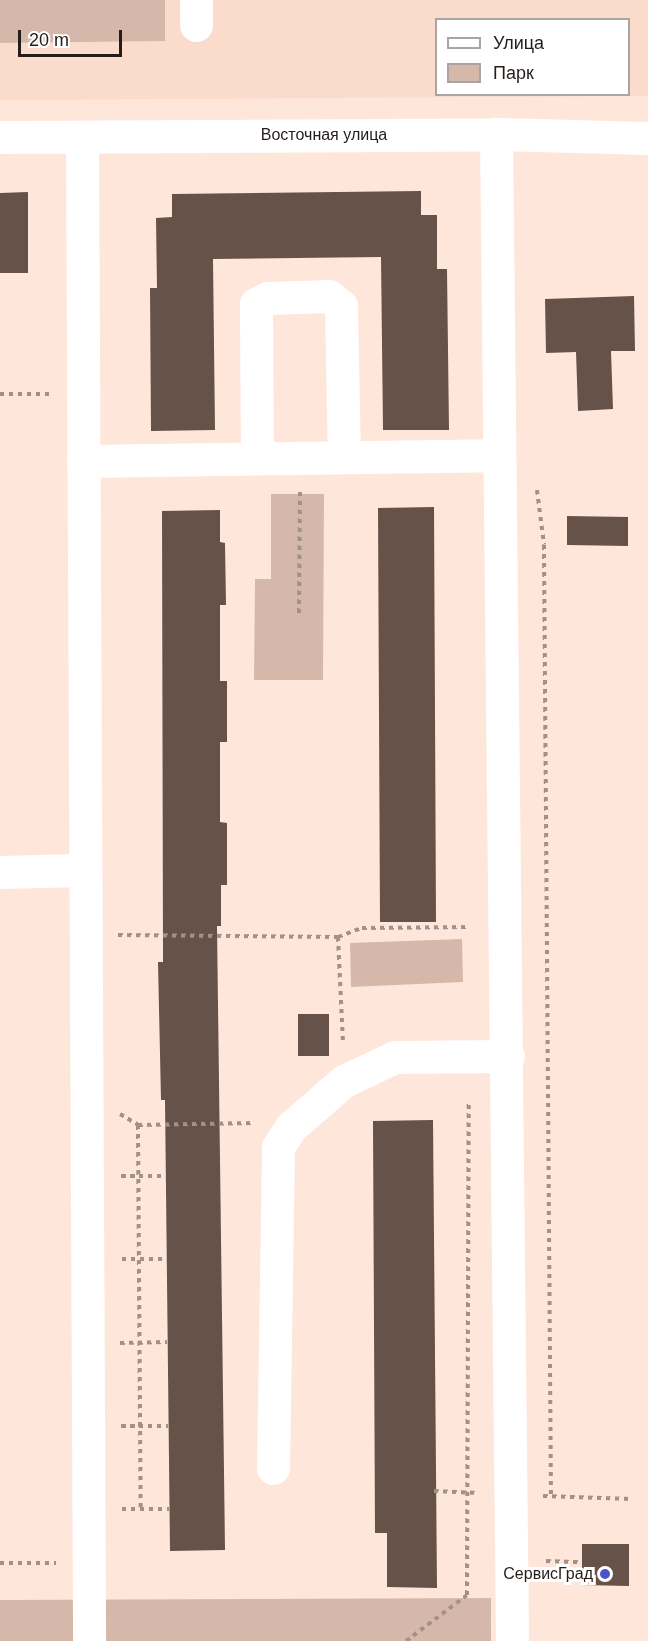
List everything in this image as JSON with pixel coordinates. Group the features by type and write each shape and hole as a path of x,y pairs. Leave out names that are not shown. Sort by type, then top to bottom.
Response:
{"street":[{"name":"Восточная улица","path":"0,137 496,134 648,138"},
{"path":"496,134 497,455 508,1056 512,1641"},
{"path":"82,137 89,1641"},
{"path":"257,458 256,304 268,298 329,296 341,306 344,457"},
{"path":"83,461 497,455"},
{"path":"0,872 84,870"},
{"path":"273,1468 278,1147 291,1127 344,1081 394,1057 508,1056"}],"path":[{"path":"0,394 83,394"},
{"path":"298,613 300,458"},
{"path":"535,477 544,545 551,1496"},
{"path":"85,935 338,937 363,928 469,927"},
{"path":"338,937 344,1081"},
{"path":"86,1093 138,1125 271,1122 291,1127"},
{"path":"138,1125 141,1509"},
{"path":"87,1176 165,1176"},
{"path":"87,1259 166,1259"},
{"path":"88,1343 167,1342"},
{"path":"89,1426 168,1426"},
{"path":"89,1509 169,1509"},
{"path":"0,1563 90,1562"},
{"path":"406,1641 467,1594"}],"shaded area":[{"path":"165,0 648,0 648,96 0,100 0,43 165,41"}],"green space":[{"path":"0,0 165,0 165,41 0,43"},
{"path":"271,494 324,494 323,680 254,680 255,579 271,579"},
{"path":"462,939 463,982 351,987 350,943"},
{"path":"491,1598 491,1641 0,1641 0,1600"}],"building":[{"path":"421,191 421,215 437,215 437,269 447,269 449,430 383,430 381,257 213,259 215,430 151,431 150,288 157,288 156,218 172,217 172,194"},
{"path":"28,192 28,273 0,273 0,193"},
{"path":"634,296 635,351 611,351 613,409 578,411 576,352 546,353 545,299"},
{"path":"434,507 436,922 380,922 378,508"},
{"path":"220,510 220,542 225,543 226,605 220,605 220,681 227,681 227,742 220,742 220,822 227,823 227,885 221,885 221,926 217,926 225,1550 170,1551 165,1100 161,1100 158,962 163,962 162,511"},
{"path":"567,516 628,517 628,546 567,545"},
{"path":"298,1014 329,1014 329,1056 298,1056"},
{"path":"433,1120 437,1588 387,1587 387,1533 375,1533 373,1121"},
{"name":"СервисГрад","path":"582,1544 629,1544 629,1586 582,1585"}],"place":[{"name":"СервисГрад","path":"605,1574"}]}
